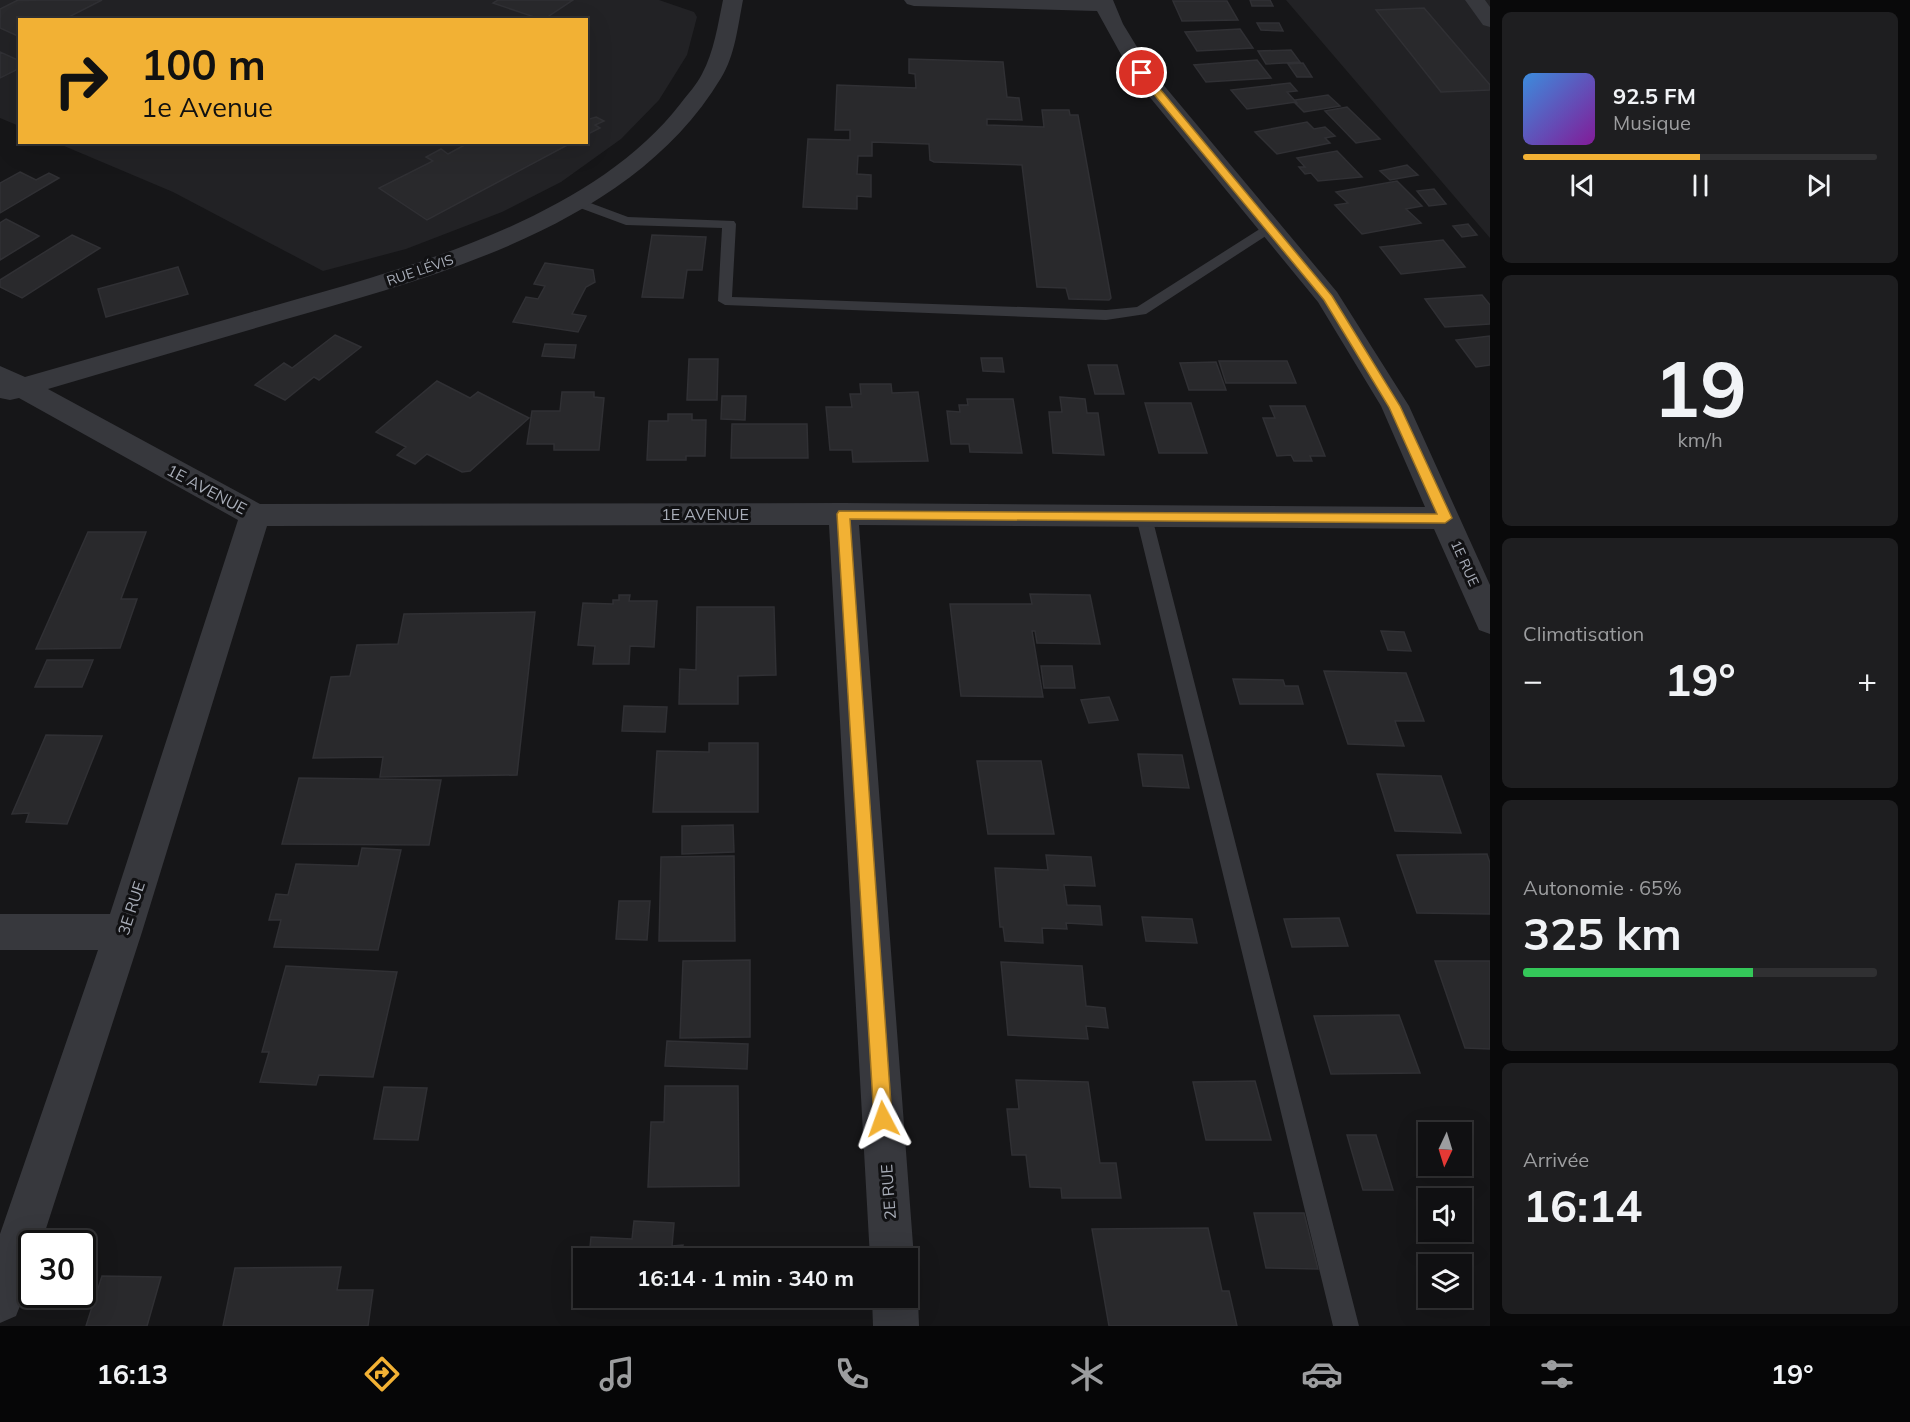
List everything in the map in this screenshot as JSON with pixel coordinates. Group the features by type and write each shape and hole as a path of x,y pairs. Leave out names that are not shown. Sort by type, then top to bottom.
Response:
{"street":[{"name":"RUE LÉVIS","path":"7,386 432,267 529,227 577,202 634,164 684,117 713,77 733,0"},
{"path":"914,0 1103,3"},
{"path":"1475,0 1490,21"},
{"name":"1E RUE","path":"1103,3 1142,73 1328,298 1395,406 1490,621"},
{"name":"1E AVENUE","path":"7,386 255,515 843,514 1445,518"},
{"name":"2E RUE","path":"843,514 891,1248"},
{"name":"3E RUE","path":"0,1300 123,932 255,515"},
{"path":"0,932 123,932"},
{"path":"896,1308 897,1326"}],"lane":[{"path":"577,202 626,221 729,224 725,301 748,302 1106,315 1141,311 1271,228"},
{"path":"1144,517 1346,1326"}],"shaded area":[{"path":"0,0 659,0 694,12 697,17 687,55 659,100 621,139 561,182 502,212 406,249 323,271 173,192 59,144 588,144 588,18 18,18 18,126 0,118"},
{"path":"1286,0 1490,0 1490,238"}],"building":[{"path":"18,0 102,0 67,18 18,18 18,36 0,28 0,9"},
{"path":"498,0 573,0 546,18 537,18 493,3"},
{"path":"1250,0 1270,0 1273,6 1252,6"},
{"path":"1173,1 1227,1 1238,20 1182,21"},
{"path":"1424,8 1490,85 1490,90 1441,92 1376,10"},
{"path":"1257,23 1279,23 1283,31 1261,30"},
{"path":"1240,29 1253,48 1197,51 1185,32"},
{"path":"1291,50 1300,62 1266,64 1258,51"},
{"path":"0,52 18,60 18,69 0,78"},
{"path":"909,59 1003,62 1007,97 1019,98 1022,120 987,119 987,125 1044,127 1042,110 1069,110 1070,115 1078,115 1111,298 1109,300 1069,299 1066,288 1037,287 1022,165 934,162 930,160 929,144 872,142 872,156 858,156 857,174 871,175 871,197 857,196 857,209 803,207 808,139 850,140 850,130 835,130 837,85 916,88 915,74 909,73"},
{"path":"1257,60 1271,78 1206,82 1194,65"},
{"path":"1303,63 1312,77 1297,77 1288,64"},
{"path":"1290,83 1297,91 1287,92 1296,102 1247,109 1231,90"},
{"path":"1328,95 1340,106 1304,112 1295,103 1297,103 1295,100"},
{"path":"1347,107 1380,139 1356,143 1325,111"},
{"path":"596,117 604,121 595,125 600,128 588,134 588,119"},
{"path":"1307,122 1314,129 1325,127 1335,136 1325,138 1330,143 1277,154 1255,132"},
{"path":"466,144 569,144 427,220 379,188 433,161 426,157 441,149 448,154"},
{"path":"1337,151 1362,177 1318,181 1311,173 1305,174 1299,167 1305,167 1297,158"},
{"path":"1407,165 1418,175 1390,180 1380,171"},
{"path":"20,172 36,180 49,173 59,178 0,213 0,183"},
{"path":"1397,181 1422,206 1406,209 1421,223 1362,234 1335,205 1348,203 1336,192"},
{"path":"1434,189 1446,204 1429,206 1417,191"},
{"path":"6,219 39,236 0,260 0,223"},
{"path":"1468,224 1477,235 1462,237 1453,226"},
{"path":"72,235 100,248 22,298 0,287 0,280"},
{"path":"652,235 706,237 702,270 687,270 683,298 642,297"},
{"path":"1443,240 1465,267 1401,274 1380,247"},
{"path":"545,263 593,270 595,282 586,287 572,314 586,316 578,332 513,322 526,297 538,299 545,286 534,284"},
{"path":"178,267 188,294 106,317 98,289"},
{"path":"1482,295 1490,305 1490,324 1445,327 1425,299"},
{"path":"335,335 361,347 319,380 314,377 285,400 255,385 284,363 292,368"},
{"path":"1490,336 1490,365 1476,367 1456,340"},
{"path":"545,344 576,345 574,358 542,356"},
{"path":"981,358 1002,358 1004,372 983,371"},
{"path":"689,359 718,359 717,400 687,400"},
{"path":"1219,361 1287,361 1296,383 1226,383"},
{"path":"1216,362 1226,390 1189,390 1180,363"},
{"path":"1088,365 1117,365 1124,394 1095,394"},
{"path":"437,381 470,398 478,392 529,418 470,471 462,472 427,454 415,464 397,455 406,447 376,432"},
{"path":"860,384 891,384 892,393 918,392 928,461 853,462 852,450 830,450 826,407 852,407 850,394 861,394"},
{"path":"562,392 594,392 594,397 604,398 599,450 554,450 554,444 527,444 532,411 560,411"},
{"path":"722,396 746,396 745,420 721,419"},
{"path":"1060,397 1085,399 1087,413 1098,413 1104,455 1053,453 1049,412 1062,412"},
{"path":"967,399 1013,399 1022,453 970,452 969,444 951,444 947,411 960,412 959,405 968,405"},
{"path":"1145,403 1191,403 1207,453 1159,453"},
{"path":"1270,406 1305,406 1325,456 1310,456 1312,461 1294,461 1291,455 1277,456 1263,418 1275,418"},
{"path":"668,414 692,414 692,420 706,420 705,456 686,456 686,460 647,460 649,421 668,421"},
{"path":"732,424 807,424 808,458 731,458"},
{"path":"88,532 146,532 121,599 137,599 120,648 36,649"},
{"path":"1030,594 1090,595 1100,644 1037,643 1035,631 1032,631 1043,697 961,696 950,604 1032,604"},
{"path":"619,595 630,595 629,601 657,601 654,647 630,646 629,664 593,664 595,646 578,645 583,603 613,604 613,600 619,600"},
{"path":"697,607 774,607 776,675 738,676 738,704 679,704 680,669 696,670"},
{"path":"535,612 517,775 380,777 383,757 313,758 331,677 350,676 357,645 398,644 404,614"},
{"path":"1381,631 1404,632 1411,651 1388,650"},
{"path":"47,660 93,660 82,687 35,687"},
{"path":"1041,666 1072,666 1075,688 1044,688"},
{"path":"1324,671 1406,673 1424,721 1395,721 1404,746 1348,744"},
{"path":"1233,679 1283,680 1285,686 1298,686 1303,704 1240,704"},
{"path":"1109,697 1118,720 1089,723 1081,700"},
{"path":"624,706 667,707 665,732 622,731"},
{"path":"46,735 102,736 67,824 26,822 29,813 12,814"},
{"path":"709,743 758,743 758,812 653,812 657,751 709,752"},
{"path":"1138,754 1182,755 1189,788 1143,786"},
{"path":"977,761 1041,761 1054,834 988,834"},
{"path":"1377,774 1441,776 1461,833 1395,831"},
{"path":"299,778 441,780 429,845 282,844"},
{"path":"733,825 734,852 682,854 682,826"},
{"path":"362,848 401,850 378,950 274,947 281,920 269,920 276,894 288,895 296,864 358,866"},
{"path":"1487,854 1490,863 1490,914 1417,913 1397,855"},
{"path":"1046,855 1091,857 1095,886 1064,885 1067,905 1100,906 1102,925 1066,923 1067,929 1042,928 1043,943 1005,941 1003,927 1000,927 995,868 1048,870"},
{"path":"734,856 735,941 659,941 661,857"},
{"path":"619,901 650,901 647,940 616,939"},
{"path":"1142,917 1192,919 1197,943 1146,941"},
{"path":"1339,918 1348,946 1292,947 1284,919"},
{"path":"750,960 750,1037 680,1038 683,961"},
{"path":"1435,961 1490,961 1490,1049 1465,1048"},
{"path":"1001,962 1082,966 1086,1006 1105,1008 1108,1028 1086,1026 1088,1039 1008,1035"},
{"path":"286,966 397,972 373,1077 319,1075 316,1085 260,1082 269,1052 262,1052"},
{"path":"1399,1015 1420,1073 1331,1074 1314,1016"},
{"path":"667,1041 748,1044 747,1069 665,1066"},
{"path":"1016,1080 1088,1082 1100,1163 1116,1163 1121,1198 1062,1198 1061,1188 1030,1187 1026,1155 1012,1155 1007,1109 1019,1109"},
{"path":"1255,1081 1271,1140 1206,1140 1193,1082"},
{"path":"665,1086 738,1086 739,1186 648,1187 651,1122 664,1122"},
{"path":"384,1087 427,1088 418,1140 374,1139"},
{"path":"1347,1135 1376,1135 1393,1190 1363,1190"},
{"path":"1254,1213 1304,1213 1318,1269 1266,1268"},
{"path":"634,1221 674,1223 672,1246 683,1245 683,1248 590,1248 591,1237 632,1239"},
{"path":"1208,1228 1222,1291 1229,1291 1237,1326 1109,1326 1092,1229"},
{"path":"341,1267 337,1290 373,1290 368,1326 223,1326 235,1268"},
{"path":"102,1276 161,1277 147,1326 86,1326 92,1308 96,1308 96,1295"}],"route":[{"path":"883,1119 843,514 1445,518 1395,406 1328,298 1142,73"}]}
